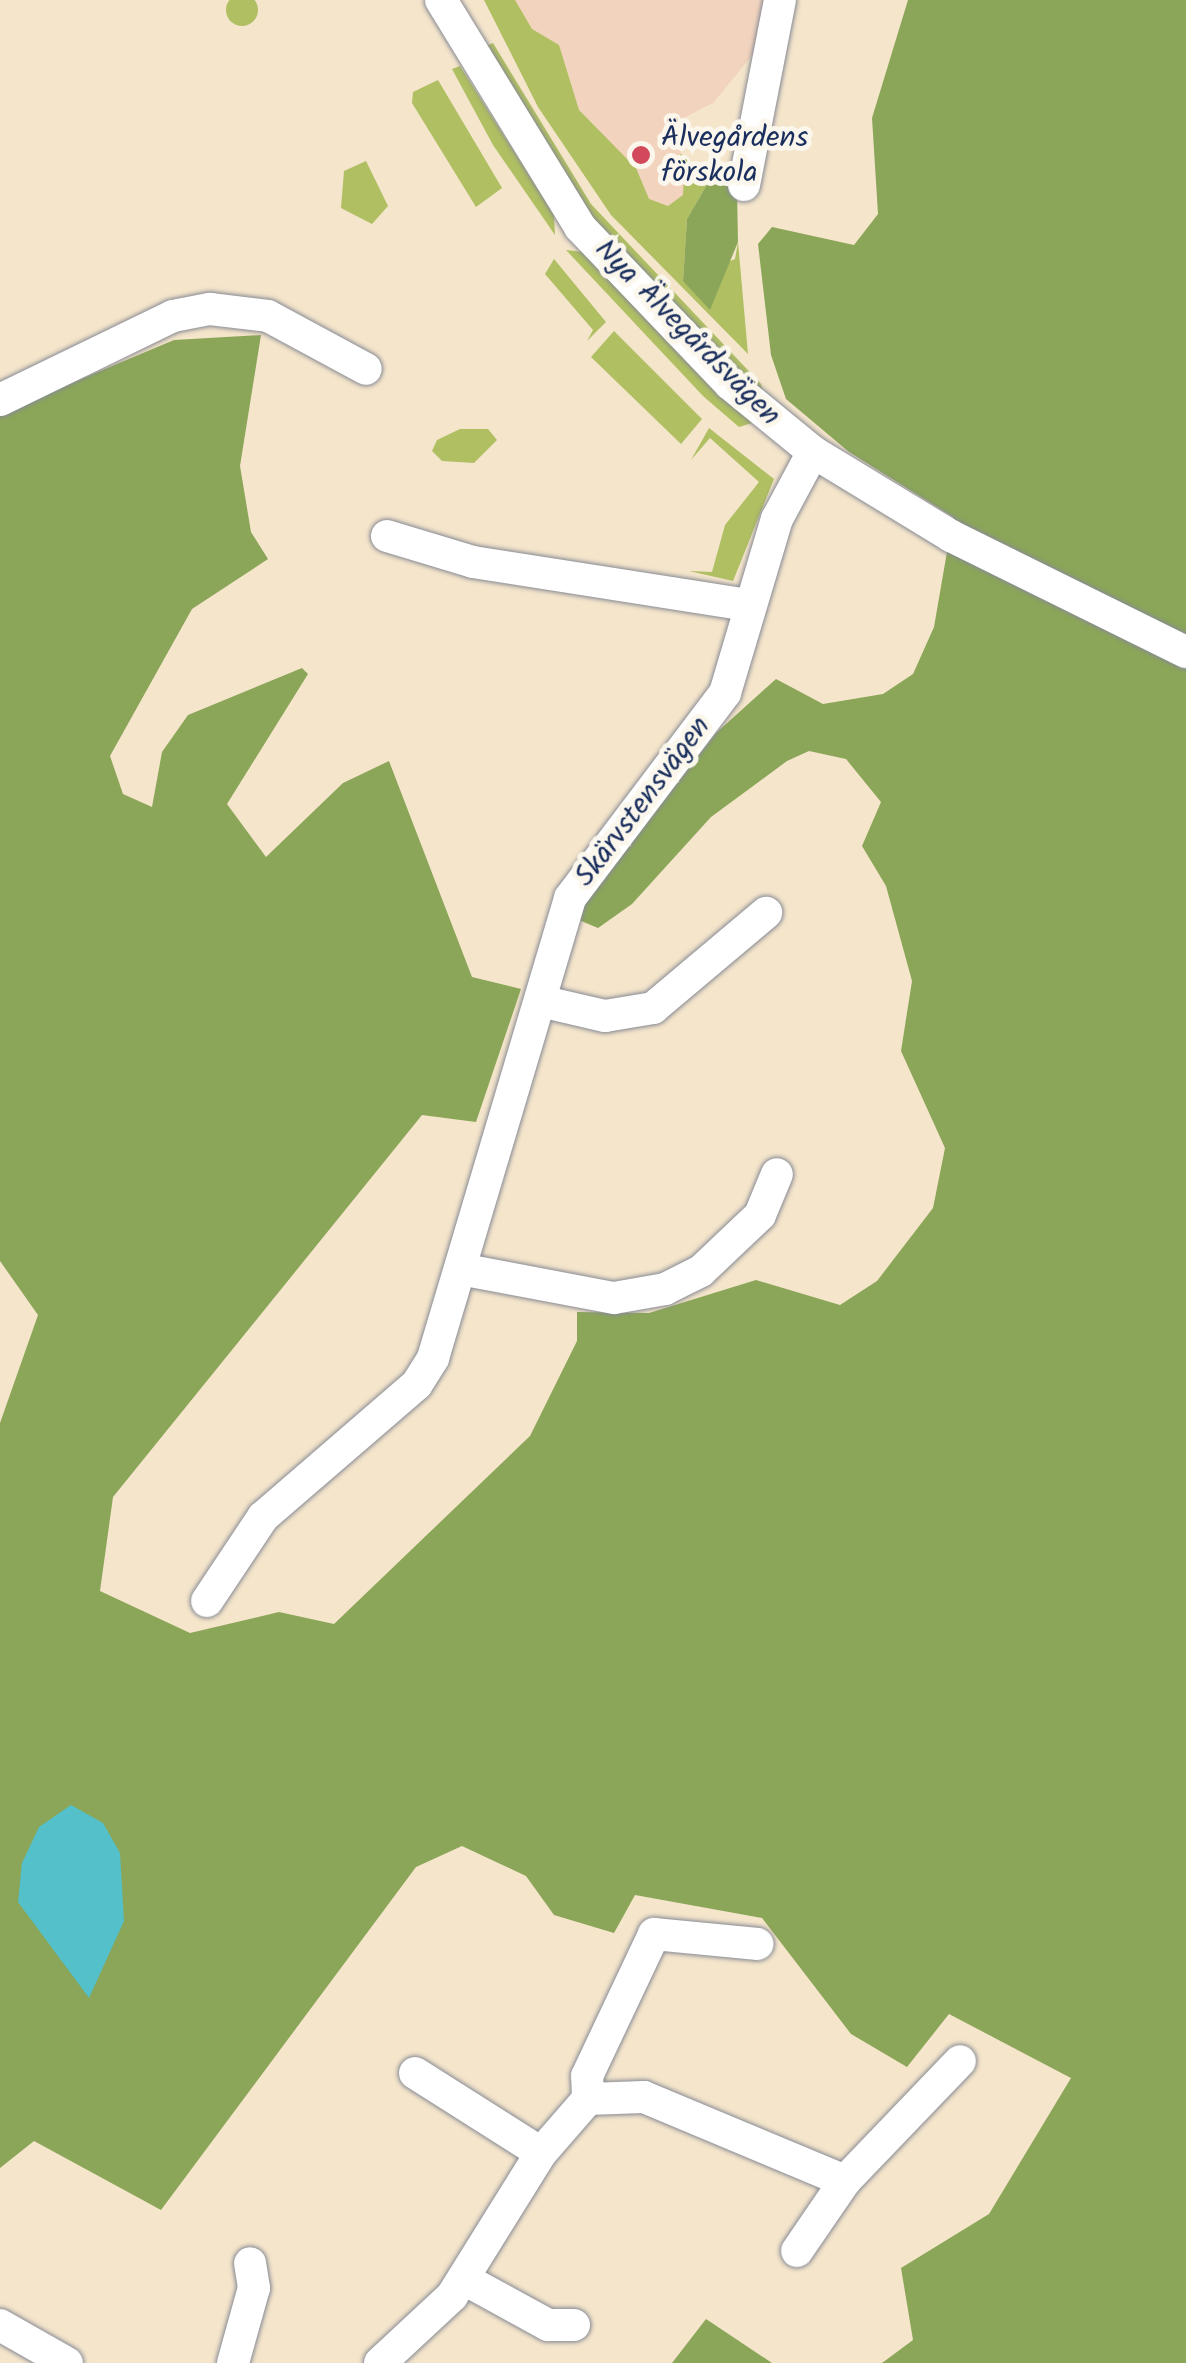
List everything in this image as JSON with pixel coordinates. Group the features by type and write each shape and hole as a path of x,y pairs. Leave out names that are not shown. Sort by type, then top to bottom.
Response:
{"street":[{"name":"Nya Älvegårdsvägen","path":"441,0 580,227 730,384 814,452 951,536 1186,652"},
{"path":"744,185 780,0"},
{"path":"0,400 173,316 210,310 268,316 366,369"},
{"name":"Skärvstensvägen","path":"207,1601 263,1516 416,1384 460,1268 570,898 725,694 777,519 814,452"},
{"path":"388,536 473,562 749,605"},
{"path":"540,1001 605,1016 653,1008 766,913"},
{"path":"460,1268 614,1298 665,1289 701,1272 760,1214 777,1174"},
{"path":"380,2363 464,2280 541,2152 588,2099 587,2076 654,1934 758,1944"},
{"path":"797,2252 845,2181 960,2061"},
{"path":"415,2073 541,2152"},
{"path":"588,2099 644,2097 845,2181"},
{"path":"233,2363 254,2288 250,2263"},
{"path":"464,2280 548,2325 574,2326"},
{"path":"4,2339 68,2363"}],"shaded area":[{"name":"Älvegårdens förskola","path":"509,0 768,0 760,46 713,103 666,127 695,177 691,270 582,134"}],"green space":[{"path":"242,-6 253,-1 258,10 253,21 242,26 231,21 226,10 231,-1"},
{"path":"484,0 515,0 532,29 559,45 579,110 636,168 649,199 668,206 683,195 684,175 672,160 681,154 709,181 687,219 683,281 735,259 738,242 748,354 611,215 538,107"},
{"path":"908,0 1186,0 1186,2363 882,2363 913,2340 901,2268 989,2214 1071,2078 949,2014 907,2067 851,2034 762,1918 635,1895 614,1933 554,1915 526,1876 462,1846 416,1867 161,2210 34,2141 0,2168 0,1423 38,1315 0,1261 0,413 174,340 261,335 240,466 251,532 268,559 192,609 110,756 123,794 152,807 162,752 188,715 302,668 308,674 227,804 266,857 343,783 389,761 472,977 521,989 476,1122 422,1115 113,1497 100,1591 190,1633 279,1612 334,1624 530,1436 577,1341 577,1312 649,1313 756,1280 840,1305 877,1281 933,1208 945,1148 901,1051 912,981 886,886 862,846 881,802 846,759 809,751 787,761 711,817 632,904 598,928 574,918 716,733 776,679 823,704 883,694 913,674 934,627 953,517 849,452 786,399 771,355 758,244 772,227 854,245 878,214 872,118"},
{"path":"493,43 591,204 761,384 765,399 577,202 486,46"},
{"path":"460,66 554,215 555,235 493,145 452,69"},
{"path":"438,80 502,188 476,207 412,103 413,92"},
{"path":"366,161 388,206 372,224 341,208 344,171"},
{"path":"709,181 737,189 738,242 710,310 683,281 687,219"},
{"path":"566,250 583,252 752,423 739,427 703,396"},
{"path":"554,259 606,322 587,341 593,330 545,274"},
{"path":"614,331 702,419 681,444 591,357"},
{"path":"709,428 774,479 733,581 689,571 712,572 725,525 759,482 710,438 691,460"},
{"path":"460,429 488,429 497,440 474,463 442,461 432,451 437,440"},
{"path":"706,2319 772,2363 672,2363"}],"water":[{"path":"71,1805 103,1823 120,1853 124,1921 89,1998 18,1902 22,1863 39,1827"}],"place":[{"name":"Älvegårdens förskola","path":"641,155"}]}
